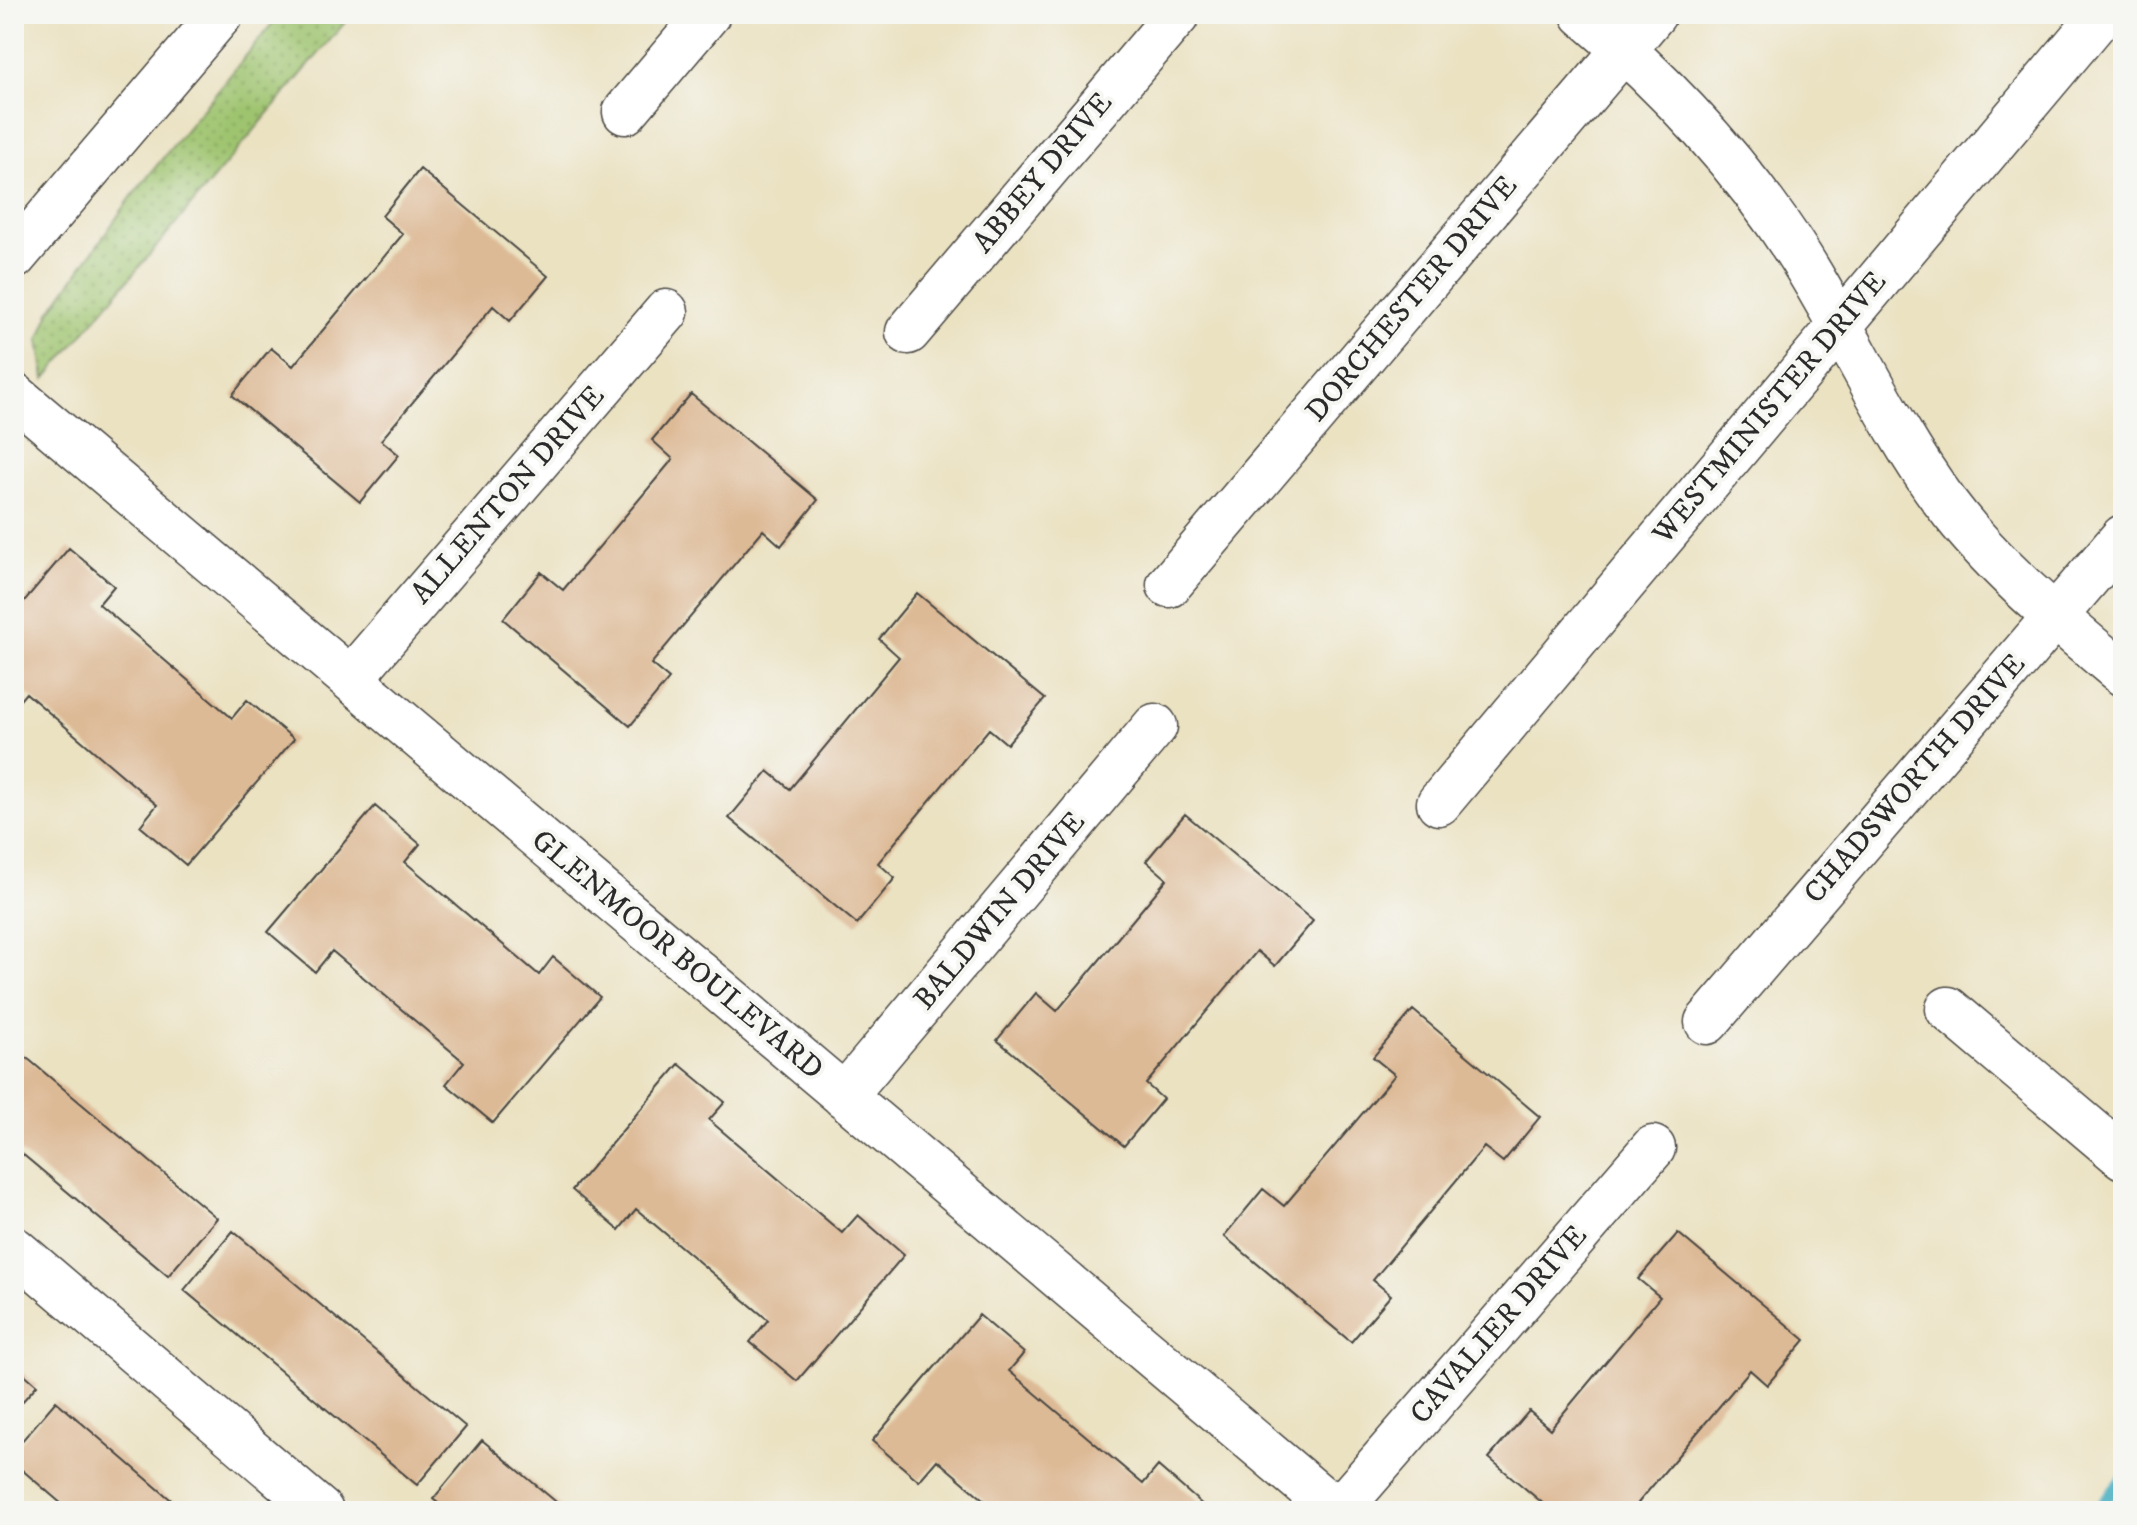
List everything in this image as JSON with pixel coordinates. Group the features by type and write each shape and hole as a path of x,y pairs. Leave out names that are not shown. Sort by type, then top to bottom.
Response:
{"street":[{"path":"14,257 221,14"},
{"path":"625,112 708,14"},
{"name":"ABBEY DRIVE","path":"908,332 1178,14"},
{"path":"1583,14 1689,112 1744,177 1800,257 1893,426 1946,503 1999,567 2123,674"},
{"name":"DORCHESTER DRIVE","path":"1169,585 1654,14"},
{"name":"WESTMINISTER DRIVE","path":"1439,803 2102,14"},
{"name":"ALLENTON DRIVE","path":"351,678 666,312"},
{"name":"GLENMOOR BOULEVARD","path":"14,395 1303,1486 1322,1499 1345,1503"},
{"name":"CHADSWORTH DRIVE","path":"1707,1022 2123,537"},
{"name":"BALDWIN DRIVE","path":"844,1096 1155,726"},
{"path":"1948,1009 2123,1157"},
{"name":"CAVALIER DRIVE","path":"1345,1503 1653,1148"},
{"path":"14,1249 321,1511"}],"green space":[{"path":"280,14 352,14 45,379 39,340 50,312 132,196"}],"building":[{"path":"420,169 548,276 510,321 493,306 381,440 399,455 360,502 232,395 271,348 293,366 403,234 382,216"},
{"path":"691,394 818,500 781,546 763,530 651,664 669,679 630,726 503,619 541,572 563,590 673,459 652,440"},
{"path":"69,548 114,586 99,604 232,718 247,700 294,739 186,865 140,826 157,805 26,693 14,707 14,613"},
{"path":"917,593 1045,699 1007,744 989,729 878,863 895,878 857,924 729,818 768,771 790,789 899,657 879,639"},
{"path":"375,806 420,844 405,862 539,975 553,957 600,997 493,1123 446,1084 464,1062 332,951 315,972 268,932"},
{"path":"1185,814 1313,921 1275,966 1257,951 1146,1084 1163,1099 1124,1146 997,1040 1036,993 1057,1011 1167,879 1146,861"},
{"path":"1413,1010 1540,1117 1503,1162 1484,1147 1373,1280 1391,1295 1351,1342 1224,1236 1263,1189 1284,1206 1395,1075 1373,1057"},
{"path":"14,1047 217,1218 168,1276 14,1147"},
{"path":"679,1064 725,1102 709,1120 842,1233 858,1215 904,1255 797,1381 750,1342 768,1320 636,1209 619,1230 572,1190"},
{"path":"233,1231 466,1427 417,1485 184,1290"},
{"path":"1678,1233 1805,1340 1767,1385 1750,1370 1638,1503 1647,1511 1552,1511 1489,1458 1529,1411 1550,1429 1660,1297 1638,1279"},
{"path":"979,1315 1024,1353 1009,1371 1143,1484 1158,1466 1204,1506 1200,1511 997,1511 937,1460 919,1481 872,1441"},
{"path":"14,1365 37,1385 14,1411"},
{"path":"56,1401 184,1511 70,1511 14,1463 14,1450"},
{"path":"482,1440 567,1511 448,1511 433,1499"}],"waterway":[{"path":"2097,1511 2123,1479"}]}
